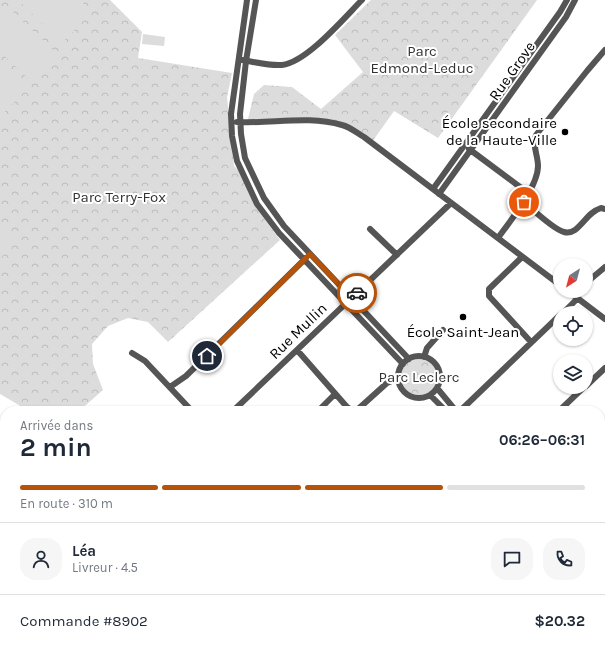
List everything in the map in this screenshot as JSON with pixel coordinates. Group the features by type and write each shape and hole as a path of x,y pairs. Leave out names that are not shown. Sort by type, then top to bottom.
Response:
{"street":[{"path":"247,0 231,114 232,136 237,161 258,204 279,233 403,364"},
{"path":"256,0 246,61 240,114 241,134 246,158 264,198 284,226 409,359"},
{"path":"238,59 272,65 283,65 296,61 310,52 362,0"},
{"name":"Rue Grove","path":"433,189 465,146 567,0"},
{"name":"Rue Grove","path":"439,194 472,151 566,17 575,0"},
{"path":"498,238 524,202 536,176 538,166 534,142 536,135 605,50"},
{"path":"232,122 255,123 299,120 323,121 344,125 364,136 553,280"},
{"path":"465,146 528,193"},
{"path":"524,202 558,230 568,233 574,231 594,210 601,208 605,210"},
{"name":"Rue Mullin","path":"238,406 451,203"},
{"path":"279,233 284,226"},
{"path":"370,229 396,255"},
{"path":"170,387 186,376 310,254"},
{"path":"522,257 489,289 489,296 531,342"},
{"path":"593,277 605,267"},
{"path":"570,306 578,298 605,319"},
{"path":"465,406 553,322"},
{"path":"424,357 427,348 443,330"},
{"path":"297,350 346,406"},
{"path":"132,353 145,361 187,406"},
{"path":"414,357 424,357 431,360 438,368 440,378 437,388 430,395 417,398 408,394 400,385 399,373 403,364 409,359 414,357"},
{"path":"593,379 605,368"},
{"path":"361,406 387,383 399,378"},
{"path":"437,388 452,406"},
{"path":"323,406 335,394"},
{"path":"564,406 577,394"},
{"path":"430,395 441,406"}],"green space":[{"name":"Parc Terry-Fox","path":"0,0 110,0 142,32 138,58 232,73 227,97 234,166 238,170 257,209 280,240 168,342 148,322 128,318 108,326 92,344 93,364 103,390 85,406 20,406 0,394"},
{"path":"18,0 80,0 92,12 62,43"},
{"name":"Parc Edmond-Leduc","path":"371,0 537,0 438,138 394,111 372,142 343,125 323,121 247,123 254,94 264,85 292,87 321,109 363,72 335,35"},
{"path":"7,6 56,53 30,80 0,52 0,14"},
{"path":"143,34 165,37 164,46 142,44"},
{"path":"0,66 26,90 0,117"},
{"path":"0,222 18,240 0,259"},
{"name":"Parc Leclerc","path":"419,356 434,362 440,377 434,392 419,398 404,392 398,377 404,362"}],"way so far":[{"path":"357,293 451,203 498,238 524,202"}],"place":[{"name":"École secondaire de la Haute-Ville","path":"565,132"},
{"name":"École Saint-Jean","path":"463,317"}],"route":[{"path":"207,356 310,254 352,298 357,293"}]}
